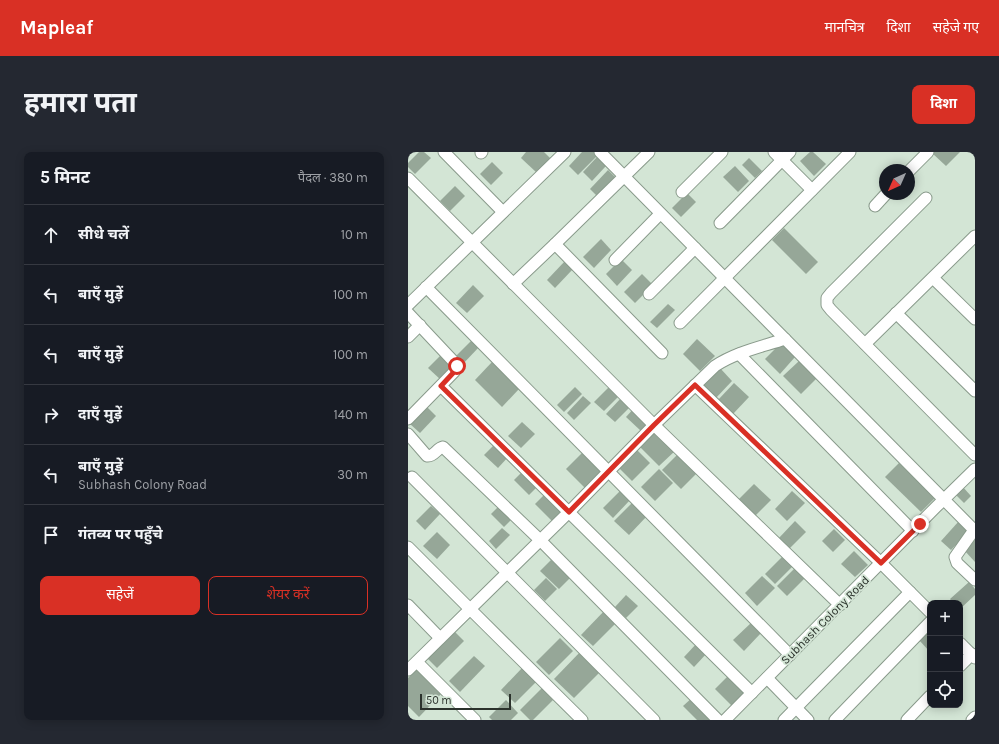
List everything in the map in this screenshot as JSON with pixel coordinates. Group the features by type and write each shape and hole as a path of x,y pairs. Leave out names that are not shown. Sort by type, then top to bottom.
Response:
{"street":[{"path":"444,152 503,212"},
{"path":"408,305 565,152"},
{"path":"600,152 975,530 955,557 957,563 975,580"},
{"path":"513,284 649,152"},
{"path":"682,192 722,152"},
{"path":"680,323 850,152"},
{"path":"915,165 928,152"},
{"path":"720,223 782,155 812,190"},
{"path":"408,178 654,425 840,605"},
{"path":"926,198 831,293 827,298 827,305 975,455"},
{"path":"875,206 880,200"},
{"path":"615,260 660,214"},
{"path":"865,344 975,236"},
{"path":"555,244 662,353"},
{"path":"649,294 695,248"},
{"path":"933,278 975,320"},
{"path":"426,287 790,655"},
{"path":"408,313 457,366 454,372 408,419"},
{"path":"896,313 975,391"},
{"path":"408,337 420,325"},
{"path":"408,670 715,366 725,359 785,339"},
{"path":"739,354 913,531"},
{"path":"695,385 927,609"},
{"path":"441,386 752,693"},
{"path":"408,434 427,456 431,456 439,448 443,447 540,540 718,720"},
{"name":"Subhash Colony Road","path":"725,720 975,470"},
{"path":"412,477 654,720"},
{"path":"408,547 582,720"},
{"path":"784,720 910,592"},
{"path":"408,605 440,638"},
{"path":"835,720 927,625"},
{"path":"963,646 973,656 963,664"},
{"path":"416,662 475,720"},
{"path":"767,678 808,720"},
{"path":"906,720 927,699"}],"building":[{"path":"419,152 424,152 431,158 415,174 408,167 408,163"},
{"path":"526,152 544,152 551,159 537,173 521,158"},
{"path":"582,152 594,152 597,156 578,175 569,166"},
{"path":"810,152 813,152 826,164 814,176 800,161"},
{"path":"960,152 946,166 932,153"},
{"path":"597,157 606,166 592,181 583,172"},
{"path":"749,158 762,171 755,178 742,165"},
{"path":"492,162 503,173 491,185 480,174"},
{"path":"735,166 749,181 738,192 723,177"},
{"path":"608,170 616,178 598,197 590,189"},
{"path":"455,186 465,196 450,211 440,201"},
{"path":"687,193 696,202 681,217 672,208"},
{"path":"784,228 818,262 806,274 772,240"},
{"path":"601,239 611,250 594,268 583,257"},
{"path":"621,259 632,270 617,286 606,274"},
{"path":"565,261 573,269 555,288 547,280"},
{"path":"642,274 653,285 635,303 624,292"},
{"path":"473,285 484,296 467,313 456,303"},
{"path":"668,304 675,310 657,328 650,322"},
{"path":"473,339 480,346 461,366 453,359"},
{"path":"697,339 715,356 700,371 683,354"},
{"path":"781,343 795,357 780,374 765,359"},
{"path":"441,355 453,367 441,380 428,368"},
{"path":"799,361 817,378 801,394 783,376"},
{"path":"492,362 519,389 502,407 475,380"},
{"path":"720,368 732,381 715,399 702,386"},
{"path":"734,383 749,397 733,414 718,400"},
{"path":"610,386 620,395 604,411 594,402"},
{"path":"575,387 582,394 564,412 557,405"},
{"path":"583,396 591,403 574,420 567,413"},
{"path":"623,396 632,405 615,422 606,414"},
{"path":"427,407 436,416 420,433 410,424"},
{"path":"635,407 650,422 641,431 626,417"},
{"path":"522,422 535,434 521,448 508,436"},
{"path":"656,430 676,450 659,466 640,447"},
{"path":"496,443 509,456 498,468 484,455"},
{"path":"636,449 650,463 632,481 618,467"},
{"path":"583,452 602,470 585,488 566,469"},
{"path":"680,452 699,471 681,489 662,470"},
{"path":"899,463 935,498 921,512 885,477"},
{"path":"525,469 540,484 529,495 514,480"},
{"path":"659,469 673,483 655,501 641,487"},
{"path":"754,484 771,500 755,516 739,499"},
{"path":"962,486 971,496 964,503 954,493"},
{"path":"621,490 631,499 613,518 603,508"},
{"path":"548,491 565,508 552,521 535,504"},
{"path":"792,491 805,503 787,521 775,509"},
{"path":"633,502 647,516 629,535 614,521"},
{"path":"501,504 514,517 504,527 491,514"},
{"path":"431,506 440,514 425,530 416,521"},
{"path":"795,521 806,532 788,550 778,539"},
{"path":"959,521 969,531 951,550 941,541"},
{"path":"502,528 510,535 496,549 489,541"},
{"path":"834,529 845,540 833,552 822,541"},
{"path":"437,532 450,545 437,559 423,546"},
{"path":"975,539 975,562 964,550"},
{"path":"854,551 868,565 855,577 841,564"},
{"path":"784,555 794,565 775,584 765,574"},
{"path":"551,560 570,578 559,589 540,571"},
{"path":"795,568 805,578 787,596 777,586"},
{"path":"762,576 775,588 757,606 745,593"},
{"path":"546,578 557,589 545,601 534,590"},
{"path":"969,582 975,589 975,595 963,606 963,600 950,599"},
{"path":"626,595 638,606 626,618 615,607"},
{"path":"607,608 619,620 593,646 581,635"},
{"path":"751,623 761,633 744,651 733,640"},
{"path":"452,629 464,641 437,668 425,656"},
{"path":"927,633 927,649 919,640"},
{"path":"560,638 573,651 549,675 536,662"},
{"path":"698,642 708,652 694,667 684,657"},
{"path":"582,650 602,670 574,698 554,679"},
{"path":"474,656 485,666 460,692 449,681"},
{"path":"523,667 537,681 515,703 501,690"},
{"path":"417,669 442,693 419,717 408,706 408,678"},
{"path":"728,676 745,692 732,706 715,689"},
{"path":"542,688 553,700 533,720 530,720 520,710"},
{"path":"693,697 716,720 697,720 683,706"},
{"path":"506,700 518,713 511,720 492,720 489,717"}],"route":[{"path":"457,366 454,372 441,386 569,512 695,385 881,563 920,524"}]}
